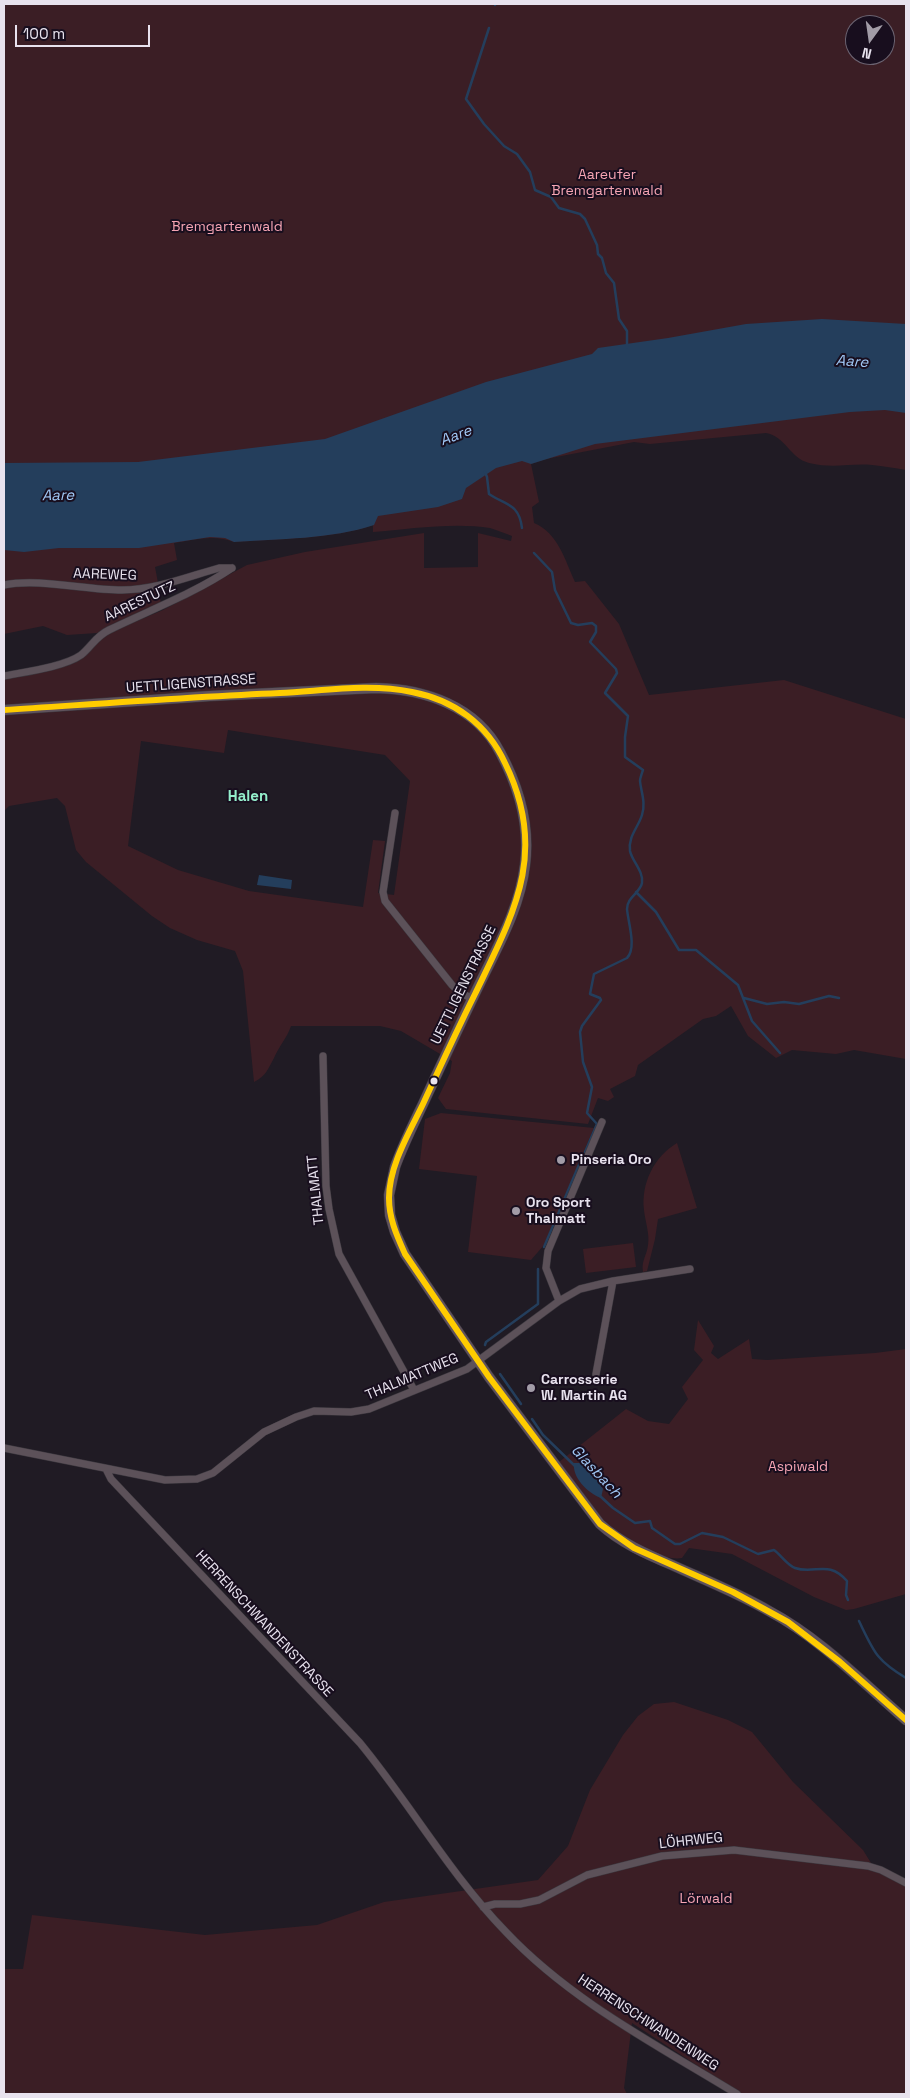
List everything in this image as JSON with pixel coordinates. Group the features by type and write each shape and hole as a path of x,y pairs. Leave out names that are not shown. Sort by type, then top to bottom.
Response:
{"main road":[{"name":"UETTLIGENSTRASSE","path":"4,710 210,696 399,688 418,691 454,706 485,731 497,746 518,793 526,838 525,864 514,913 398,1158 390,1185 389,1206 395,1232 405,1254 477,1361 584,1506 606,1530 640,1551 772,1612 826,1651 906,1720"}],"street":[{"name":"AAREWEG","path":"4,585 23,583 138,590 219,568 232,568"},
{"name":"AARESTUTZ","path":"4,676 40,669 78,656 107,630 180,598 232,568"},
{"path":"395,813 383,892 385,901 452,985 459,992 473,999"},
{"name":"THALMATT","path":"324,1056 326,1186 328,1209 339,1254 414,1390"},
{"path":"559,1301 546,1268 548,1251 602,1122"},
{"name":"THALMATTWEG","path":"106,1469 174,1481 197,1479 213,1473 264,1432 296,1416 314,1411 360,1412 384,1404 467,1369 559,1301 580,1289 614,1281 690,1270"},
{"path":"596,1374 614,1281"},
{"path":"4,1448 51,1456 106,1469"},
{"name":"HERRENSCHWANDENSTRASSE","path":"106,1469 110,1479 360,1743 381,1769 462,1884"},
{"name":"LÖHRWEG","path":"483,1907 495,1904 520,1904 539,1900 587,1875 662,1856 716,1850 734,1850 868,1866 881,1870 906,1883"},
{"name":"HERRENSCHWANDENWEG","path":"462,1884 506,1933 572,1990 602,2012 738,2094"}],"green space":[{"path":"4,4 906,4 906,470 872,465 826,466 809,463 797,457 778,438 766,433 650,444 634,442 546,459 531,464 539,502 532,507 534,523 549,533 555,540 575,582 585,581 619,624 649,695 784,680 906,719 906,1059 854,1050 836,1054 792,1050 776,1058 748,1036 731,1006 716,1016 703,1019 638,1065 635,1076 610,1089 614,1097 608,1101 598,1098 588,1124 446,1109 438,1098 450,1073 452,1061 401,1031 380,1026 291,1026 266,1072 254,1082 243,971 235,951 197,940 170,928 152,916 86,862 76,850 65,806 57,798 9,806 4,811 4,679 40,672 78,661 106,634 163,610 247,565 305,552 424,533 424,568 478,567 478,533 511,541 512,536 490,528 476,526 432,527 373,532 373,525 357,530 305,538 234,542 219,538 204,538 174,543 177,560 155,567 158,583 138,588 4,583","holes":["228,730 385,755 410,781 394,895 378,893 385,841 373,840 363,907 249,891 178,870 128,846 141,741 224,753"]},
{"path":"23,585 66,588 158,587 161,604 97,633 67,635 43,626 4,634 4,587"},
{"name":"Oro Sport Thalmatt","path":"441,1113 594,1128 544,1245 531,1260 468,1252 477,1176 419,1169 425,1119"},
{"path":"677,1143 697,1208 658,1219 647,1271 643,1272 648,1241 644,1210 647,1181 656,1163"},
{"path":"633,1243 636,1267 586,1273 583,1249"},
{"name":"Aspiwald","path":"698,1320 714,1346 711,1353 718,1359 749,1339 752,1359 767,1360 875,1353 906,1349 906,1594 846,1610 814,1597 732,1554 689,1548 682,1558 660,1556 637,1545 615,1531 587,1503 559,1462 626,1409 648,1421 669,1424 688,1399 682,1387 703,1360 694,1350"},
{"name":"Lörwald","path":"674,1702 728,1720 752,1732 793,1782 863,1850 871,1863 906,1885 906,2094 741,2094 632,2023 624,2088 627,2094 4,2094 4,1969 23,1969 32,1915 205,1935 317,1925 384,1902 538,1880 568,1846 590,1790 623,1735 638,1716 654,1704"}],"water":[{"name":"Aare","path":"822,319 906,324 906,413 885,410 850,412 595,444 531,464 522,461 496,468 466,488 462,499 438,507 378,516 374,525 358,530 323,536 234,542 225,538 210,537 139,548 59,548 24,552 4,550 4,463 138,462 325,439 486,382 592,354 598,348 746,324"},
{"path":"259,875 292,880 291,889 257,885"},
{"path":"574,1463 585,1463 589,1467 603,1489 601,1498 591,1493 578,1479"}],"waterway":[{"path":"489,28 466,99 484,124 504,146 517,154 530,172 535,190 551,197 559,208 580,214 585,219 597,245 598,254 602,258 606,273 614,283 619,319 627,331 627,347"},
{"name":"Glasbach","path":"485,472 489,494 514,509 518,514 522,528"},
{"name":"Glasbach","path":"534,553 552,572 555,590 571,623 578,625 592,623 596,626 596,632 590,642 616,669 617,673 605,693 628,716 625,757 643,770 640,781 643,810 630,841 631,855 640,871 642,879 641,886 629,901 627,909 632,942 630,954 627,958 594,974 590,994 601,1000 582,1026 580,1032 583,1062 592,1087 587,1113 597,1124 585,1152"},
{"path":"636,892 656,912 679,950 696,950 738,985 752,1021 780,1053"},
{"path":"744,998 767,1004 784,1002 799,1004 829,996 839,998"},
{"name":"Glasbach","path":"544,1247 581,1160"},
{"name":"Glasbach","path":"485,1345 486,1342 538,1304 538,1269"},
{"name":"Glasbach","path":"500,1374 521,1404"},
{"name":"Glasbach","path":"532,1419 543,1435 576,1467"},
{"name":"Glasbach","path":"600,1496 613,1508 635,1523 650,1521 652,1528 675,1544 680,1544 702,1533 723,1537 758,1554 774,1550 789,1565 795,1568 834,1571 847,1581 846,1595 848,1600"},
{"path":"859,1621 877,1654 888,1666 906,1678"}],"transit line":[{"path":"4,710 346,688 379,688 412,692 442,701 468,716 489,737 498,749 518,795 524,825 525,854 521,881 513,909 502,936 396,1162 390,1186 389,1206 399,1241 405,1254 489,1377 600,1524 634,1548 733,1592 788,1622 840,1662 906,1720"}],"place":[{"name":"Pinseria Oro","path":"561,1160"},
{"name":"Oro Sport Thalmatt","path":"516,1211"},
{"name":"Carrosserie W. Martin AG","path":"531,1388"}],"district":[{"name":"Halen","path":"248,797"}],"park label":[{"name":"Aareufer Bremgartenwald","path":"607,184"},
{"name":"Bremgartenwald","path":"227,227"}]}
